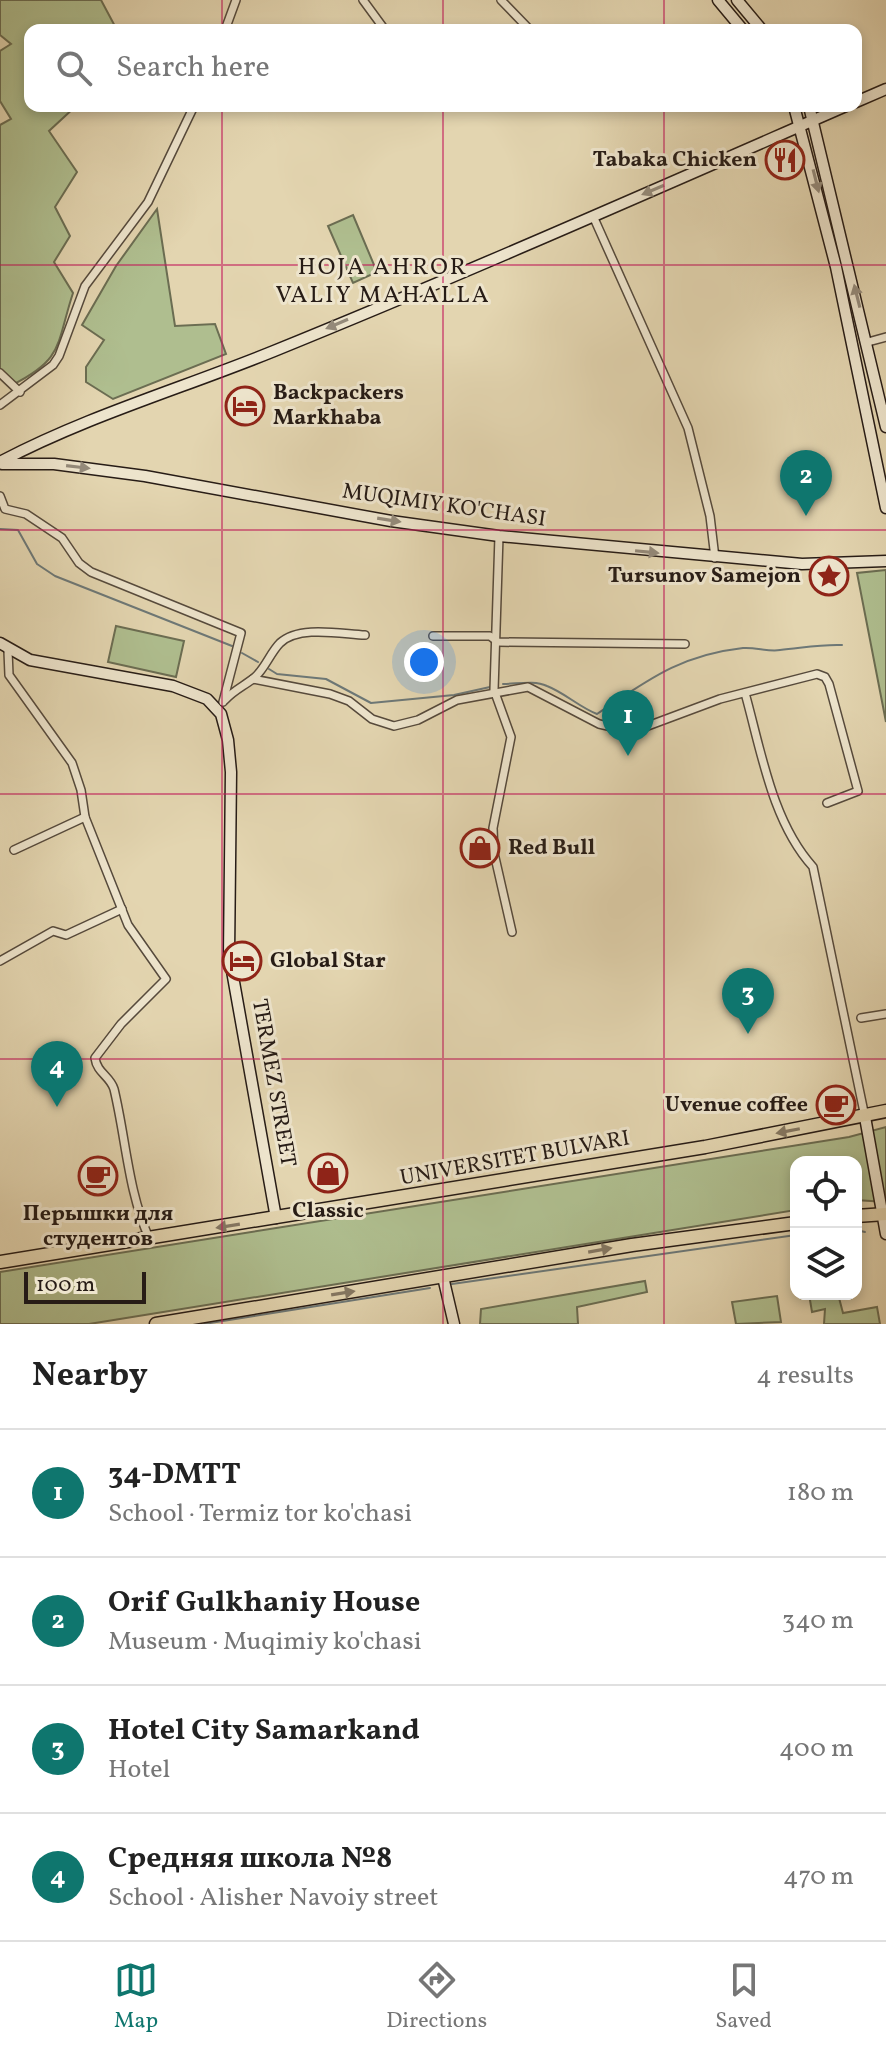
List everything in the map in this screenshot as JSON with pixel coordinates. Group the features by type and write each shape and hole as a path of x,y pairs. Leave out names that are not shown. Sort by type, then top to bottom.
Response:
{"main road":[{"path":"718,0 738,24"},
{"path":"737,0 757,24"},
{"path":"862,99 886,89"},
{"path":"797,112 836,267 886,508"},
{"path":"812,112 886,427"},
{"path":"0,463 46,438 277,350 833,112"},
{"name":"MUQIMIY KO'CHASI","path":"0,463 54,464 145,476 391,521 499,536 802,564 886,561"},
{"path":"4,647 30,660 173,686 220,704"},
{"name":"TERMEZ STREET","path":"220,704 227,730 231,772 229,954 276,1218"},
{"name":"UNIVERSITET BULVARI","path":"0,1262 276,1218 886,1111"},
{"path":"865,1117 885,1214 886,1234"},
{"path":"862,1216 885,1214"},
{"path":"156,1324 632,1245 790,1224"},
{"path":"443,1277 454,1324"}],"street":[{"path":"227,24 236,0"},
{"path":"363,0 381,24"},
{"path":"501,0 524,24"},
{"path":"0,405 20,392 59,356 85,286 148,202 191,112"},
{"path":"593,216 688,428 710,516 715,558"},
{"path":"868,342 886,337"},
{"path":"0,373 20,392"},
{"path":"0,496 5,509 26,514 62,538 85,569 137,594 241,633 220,704"},
{"path":"499,536 498,642 494,690 511,737 493,828 494,853 512,932"},
{"path":"220,704 239,685 253,679 281,642 297,634 365,635"},
{"path":"433,636 490,636 498,642 685,644"},
{"path":"4,647 9,675 72,763 81,790 85,817 128,925 166,979 121,1024 95,1058 96,1069 113,1084 136,1209 149,1238"},
{"path":"253,679 330,694 349,701 372,719 394,726 418,720 449,703 494,690 538,689 599,724 621,729 679,717 745,693 817,674 825,677 858,791 827,803"},
{"path":"745,693 770,783 793,839 813,867 865,1117"},
{"path":"14,850 85,817"},
{"path":"0,961 53,931 66,935 122,909"},
{"path":"861,1018 886,1014"}],"green space":[{"path":"0,0 101,0 114,24 24,24 24,112 70,112 49,131 77,172 55,207 70,236 54,262 73,293 56,349 41,367 12,385 0,373 0,125 11,119 0,101 0,51 11,44 0,35"},
{"path":"157,209 175,326 215,324 226,354 113,399 86,382 86,367 104,340 82,325 116,266"},
{"path":"353,215 377,272 353,283 328,226"},
{"path":"886,570 886,722 857,573"},
{"path":"116,626 184,641 176,677 108,662"},
{"path":"886,1127 886,1202 862,1200 862,1156 790,1156 790,1211 89,1324 0,1324 0,1272 849,1137"},
{"path":"645,1281 647,1292 577,1307 578,1324 480,1324 481,1309"},
{"path":"777,1296 781,1322 736,1324 732,1302"},
{"path":"810,1300 840,1300 843,1313 877,1307 880,1324 824,1324 825,1309 812,1312"}],"waterway":[{"path":"0,529 18,530 37,564 55,576 232,646"},
{"path":"503,684 542,684 597,714 666,671 701,656 743,648 775,650 842,645"},
{"path":"242,653 258,662"},
{"path":"269,669 277,674 326,679 371,703 454,695 490,687"},
{"path":"452,1284 790,1236"},
{"path":"204,1324 430,1288"}],"place":[{"name":"Tabaka Chicken","path":"785,160"},
{"name":"Backpackers Markhaba","path":"245,406"},
{"name":"Orif Gulkhaniy House","path":"806,516"},
{"name":"Tursunov Samejon","path":"829,576"},
{"name":"34-DMTT","path":"628,756"},
{"name":"Red Bull","path":"480,848"},
{"name":"Global Star","path":"242,961"},
{"name":"Hotel City Samarkand","path":"748,1034"},
{"name":"Uvenue coffee","path":"836,1105"},
{"name":"Средняя школа №8","path":"57,1107"},
{"name":"Classic","path":"328,1173"},
{"name":"Перышки для студентов","path":"98,1176"}],"district":[{"name":"HOJA AHROR VALIY MAHALLA","path":"383,282"}]}
